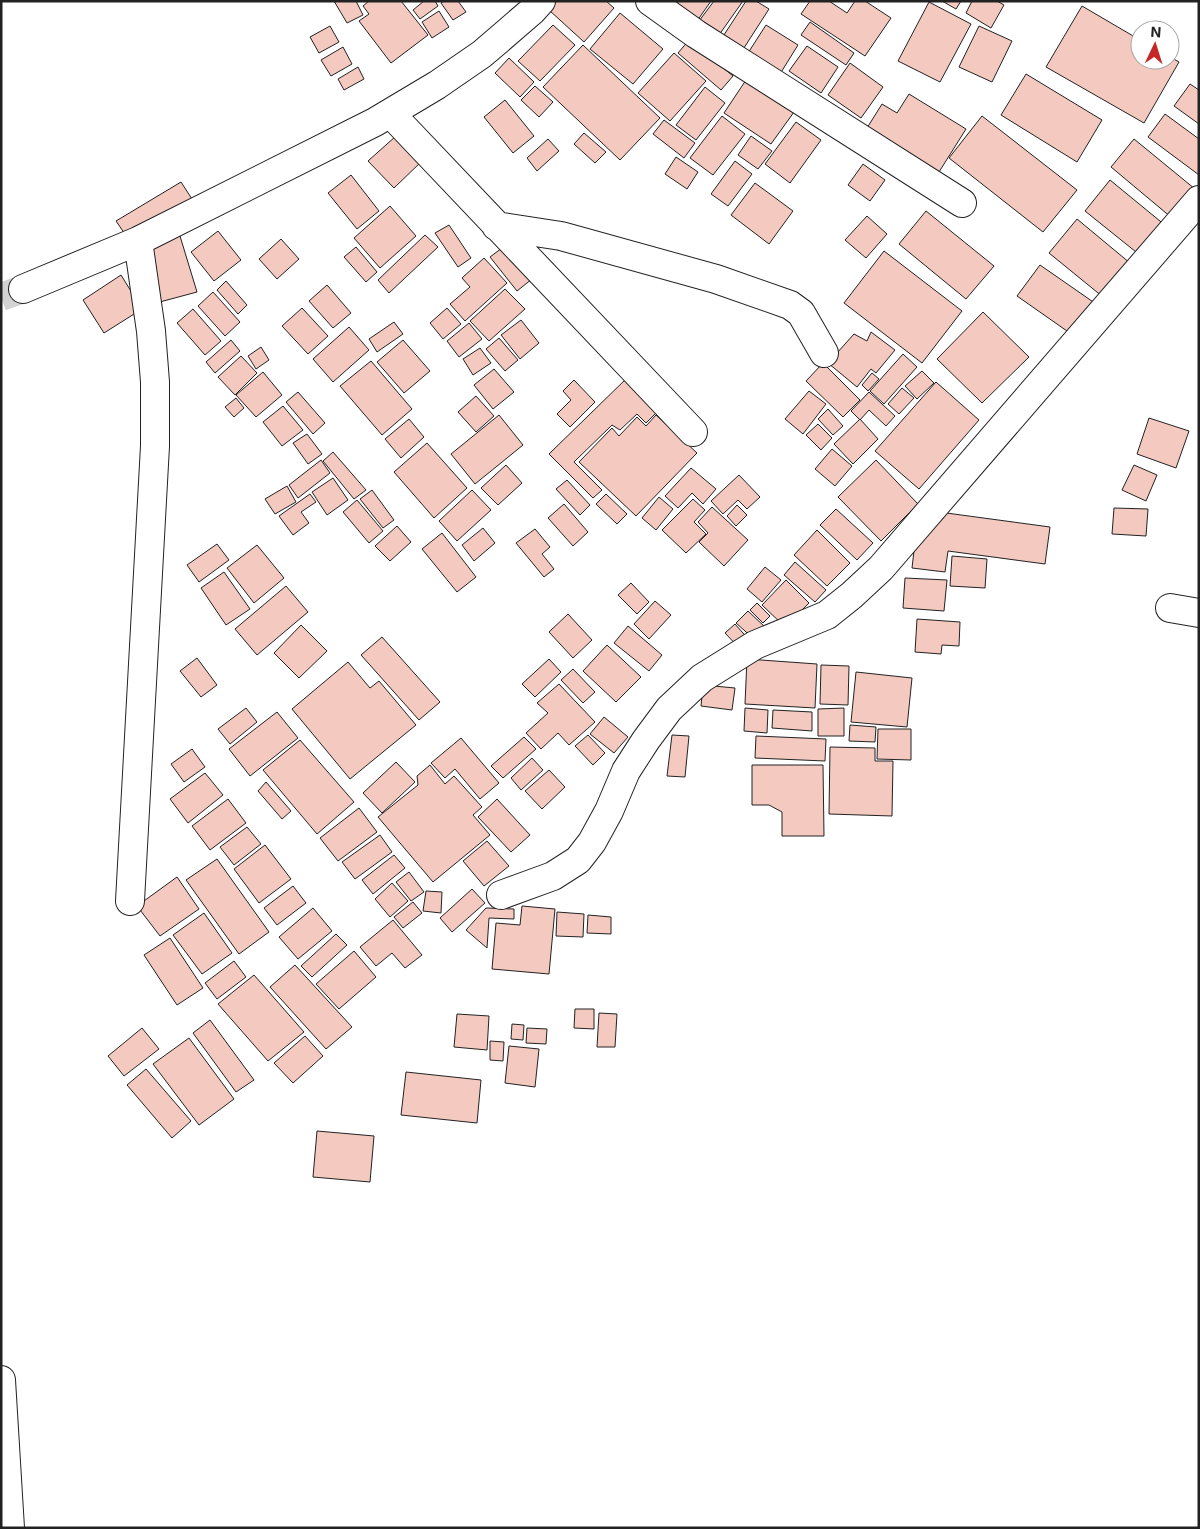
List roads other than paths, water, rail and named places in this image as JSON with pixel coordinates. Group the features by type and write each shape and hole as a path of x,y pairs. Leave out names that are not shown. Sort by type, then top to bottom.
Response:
{"main road":[{"path":"23,289 138,241 390,113 437,85 482,54 541,1"},
{"path":"650,1 705,39 962,203"},
{"path":"390,113 693,432"},
{"path":"501,894 553,876 578,860 592,842 626,771 646,740 669,709 702,678 754,645 826,615 852,595 881,568 1199,200"},
{"path":"496,226 561,236 716,279 790,305 801,313 824,354"},
{"path":"130,901 155,446 155,382 151,331 138,241"},
{"path":"1170,608 1199,613"},
{"path":"1,1380 10,1528"}],"tunnel":[{"path":"1,297 23,289"}]}
